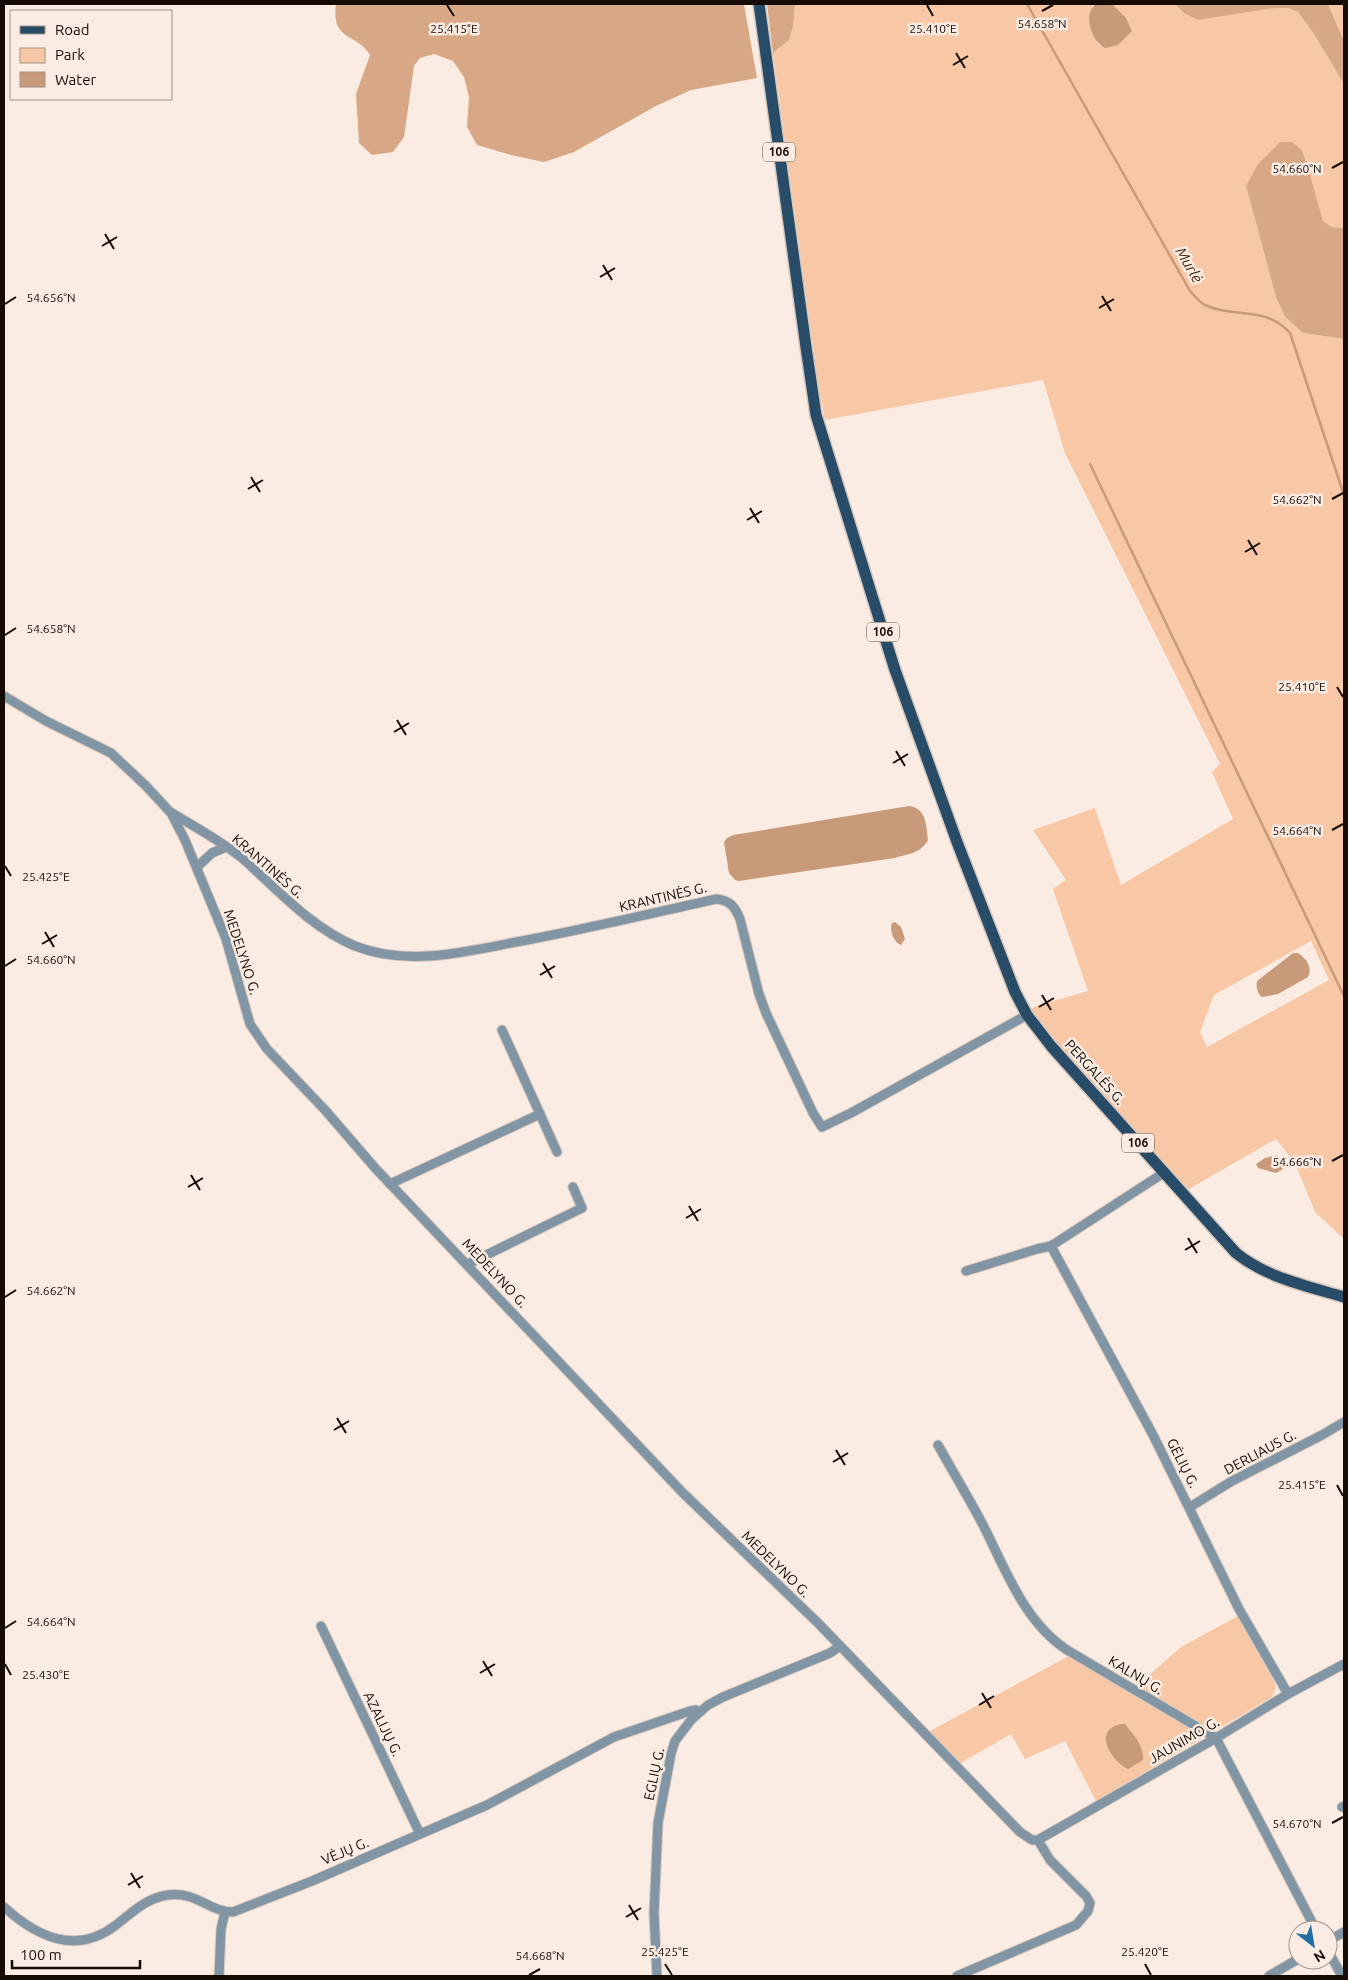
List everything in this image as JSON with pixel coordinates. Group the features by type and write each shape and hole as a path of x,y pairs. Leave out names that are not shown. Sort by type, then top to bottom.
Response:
{"main road":[{"name":"PERGALĖS G.","path":"759,4 816,415 896,670 1005,970 1027,1015 1050,1046 1165,1172 1228,1245 1243,1259 1280,1278 1344,1297"}],"street":[{"name":"MEDELYNO G.","path":"4,696 46,721 111,753 172,813 197,867 226,939 250,1024 266,1049 325,1110 390,1184 468,1264 683,1493 840,1646 1010,1823 1035,1840"},
{"name":"KRANTINĖS G.","path":"172,813 242,858 284,899 321,926 355,946 396,955 417,957 449,954 588,928 716,899 727,901 736,910 740,919 759,994 768,1018 813,1113 822,1126 851,1113 1027,1015"},
{"path":"197,867 212,853 226,847"},
{"path":"502,1030 557,1152"},
{"path":"390,1184 540,1114"},
{"path":"966,1271 1051,1246 1165,1172"},
{"path":"468,1264 582,1208 573,1187"},
{"name":"GĖLIŲ G.","path":"1051,1246 1154,1435 1239,1609 1288,1694"},
{"name":"DERLIAUS G.","path":"1190,1507 1232,1481 1344,1422"},
{"name":"KALNŲ G.","path":"938,1445 1025,1606 1042,1629 1056,1643 1067,1650 1216,1738"},
{"name":"AZALIJŲ G.","path":"321,1626 420,1834"},
{"name":"EGLIŲ G.","path":"657,1976 654,1913 658,1823 675,1741 682,1730 699,1712 723,1697 830,1653 840,1646"},
{"name":"JAUNIMO G.","path":"1035,1840 1216,1738 1288,1694 1344,1664"},
{"name":"VĖJŲ G.","path":"225,1912 247,1908 487,1805 614,1737 684,1712 696,1710 699,1712"},
{"path":"1216,1738 1311,1920"},
{"path":"957,1976 1076,1925 1088,1911 1090,1903 1086,1896 1050,1860 1035,1840"},
{"path":"4,1907 39,1933 66,1941 101,1935 142,1903 154,1898 186,1895 225,1912 221,1930 219,1976"},
{"path":"1268,1976 1288,1965"}],"green space":[{"path":"795,4 1096,4 1092,6 1098,44 1105,48 1111,4 1175,4 1184,13 1288,8 1298,12 1314,34 1344,84 1344,228 1332,227 1322,221 1302,150 1246,186 1276,297 1285,317 1303,333 1344,339 1344,1239 1315,1212 1295,1163 1276,1139 1187,1190 1051,1039 1030,1010 1036,1006 1088,991 1053,889 1066,880 1033,830 1095,808 1121,885 1233,819 1212,772 1220,764 1065,453 1043,380 825,420 817,376 773,53 789,40 793,27","holes":["1311,941 1329,980 1207,1047 1200,1032 1214,995"]},
{"path":"1328,4 1344,4 1344,41"},
{"path":"1238,1616 1275,1683 1276,1688 1272,1697 1096,1801 1065,1741 1025,1759 1011,1734 959,1764 928,1732 1069,1656 1129,1693 1181,1647"}],"shaded area":[{"path":"336,4 744,4 757,78 691,90 656,106 574,152 544,162 477,145 467,127 469,97 464,77 453,61 434,54 420,58 414,66 404,137 393,152 372,155 359,143 356,94 370,55 358,43 341,31 337,25 335,16"},
{"path":"767,4 795,4 793,27 789,40 773,53"},
{"path":"1175,4 1328,4 1344,41 1344,84 1314,34 1298,12 1288,8 1267,9 1198,20 1184,13"},
{"path":"1280,142 1292,142 1302,150 1323,221 1332,227 1344,228 1344,339 1303,333 1285,317 1276,297 1246,186 1258,164"}],"water":[{"path":"1096,4 1112,4 1126,18 1132,31 1118,45 1105,48 1096,40 1089,21 1092,9"},
{"path":"909,806 915,807 922,814 926,824 928,840 922,848 914,852 895,858 739,881 735,880 729,873 724,842 733,835"},
{"path":"895,922 901,927 905,939 901,945 896,942 892,933 891,926"},
{"path":"1293,953 1298,953 1306,960 1310,970 1308,977 1278,994 1262,997 1257,990 1257,981"},
{"path":"1277,1155 1283,1162 1283,1169 1276,1173 1258,1168 1256,1164 1265,1158"},
{"path":"1125,1724 1135,1736 1143,1755 1143,1760 1128,1769 1121,1765 1110,1752 1106,1738 1108,1732 1113,1727"}],"waterway":[{"name":"Murlė","path":"1027,4 1190,291 1205,305 1216,309 1270,319 1280,324 1290,333 1344,495"},
{"path":"1090,464 1344,996"}]}
